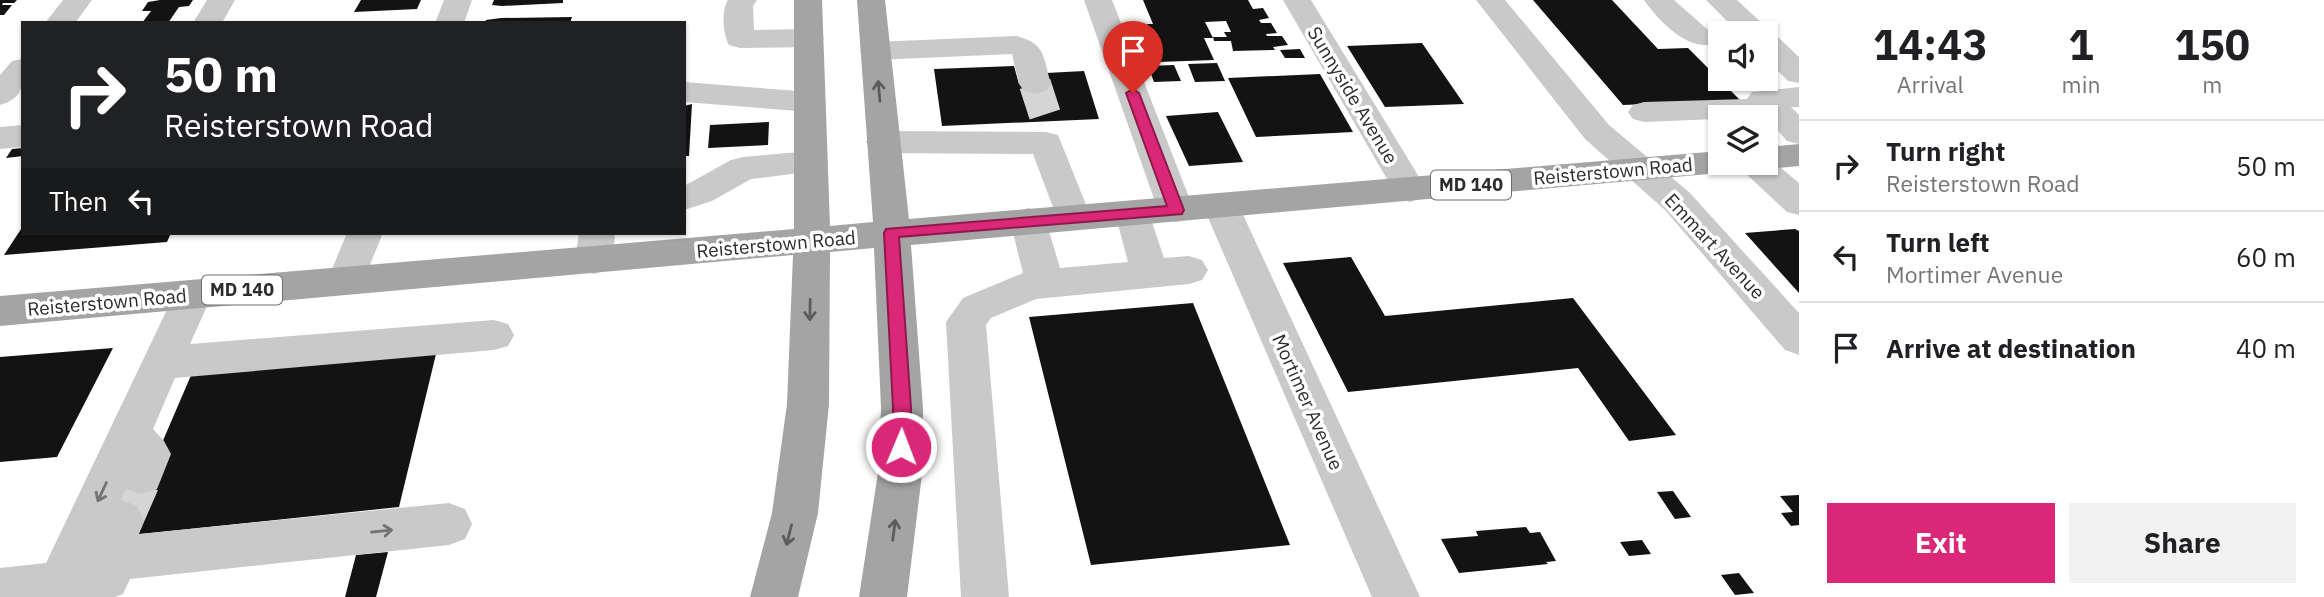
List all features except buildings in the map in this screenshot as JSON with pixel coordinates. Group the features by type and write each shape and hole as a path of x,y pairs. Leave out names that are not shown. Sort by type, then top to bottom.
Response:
{"main road":[{"path":"774,597 795,513 804,456 808,404 812,241 808,0"},
{"path":"870,0 892,233 902,408 901,466 883,597"},
{"path":"1778,157 1799,155"},
{"name":"Reisterstown Road","path":"0,311 346,281 596,246 812,241 1708,163"}],"street":[{"path":"61,21 78,0"},
{"path":"208,21 221,0"},
{"path":"450,21 458,0"},
{"path":"743,0 738,5 740,39 809,38"},
{"path":"1098,0 1176,210"},
{"name":"Sunnyside Avenue","path":"1297,0 1410,190"},
{"name":"Emmart Avenue","path":"1490,0 1597,132 1677,201 1799,339"},
{"path":"1658,0 1708,39"},
{"path":"1720,0 1743,21"},
{"path":"875,51 1016,45 1026,49 1035,83"},
{"path":"1778,54 1799,74"},
{"path":"0,67 21,66"},
{"path":"0,95 21,69"},
{"path":"686,92 810,102"},
{"path":"1644,112 1769,95 1799,133"},
{"path":"883,142 1047,132 1073,217"},
{"path":"0,138 21,136"},
{"path":"686,197 700,193 743,168 811,162"},
{"path":"1768,175 1799,203"},
{"name":"Mortimer Avenue","path":"1221,206 1396,597"},
{"path":"985,597 966,322 977,308 999,301 1031,285 1169,272 1133,213"},
{"path":"1028,221 1045,283"},
{"path":"346,281 364,235"},
{"path":"193,295 162,363 135,454 70,562 114,540 449,524"},
{"path":"162,363 494,335"},
{"path":"0,591 340,551"}],"tunnel":[{"path":"1035,84 1047,121"},
{"path":"121,521 141,475"}],"route":[{"path":"901,447 902,408 892,233 1176,210 1133,93"}]}
